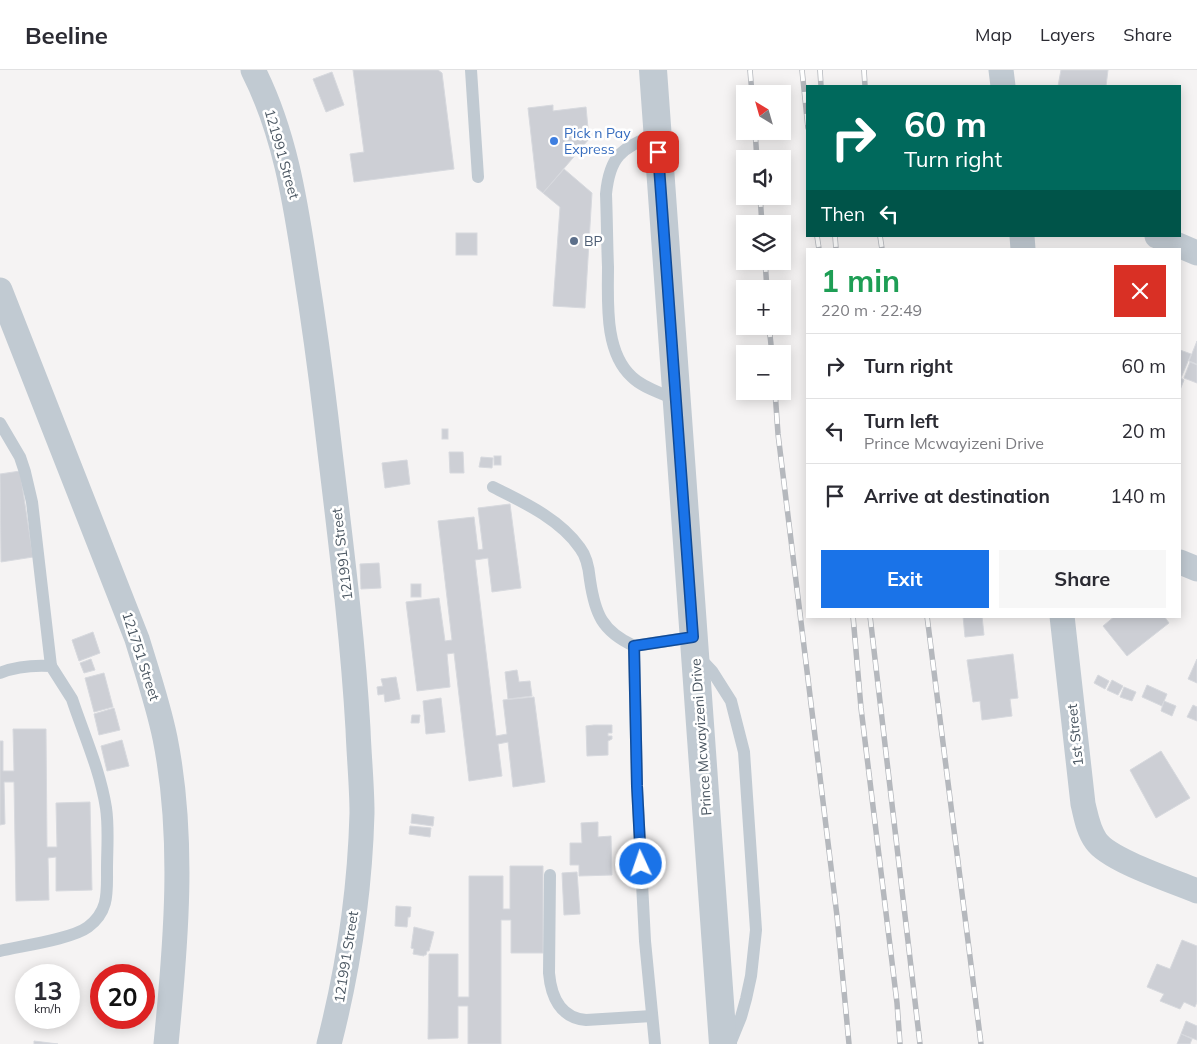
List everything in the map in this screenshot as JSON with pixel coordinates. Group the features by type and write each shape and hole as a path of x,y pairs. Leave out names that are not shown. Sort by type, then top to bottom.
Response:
{"street":[{"name":"Prince Mcwayizeni Drive","path":"653,70 723,1044"},
{"path":"1001,70 1003,85"},
{"name":"121991 Street","path":"261,77 284,154 296,205 313,317 356,690 362,812 358,873 340,999 329,1044"},
{"path":"1158,237 1197,253"},
{"name":"121751 Street","path":"3,306 137,639 155,695 165,739 176,830 173,968 166,1044"},
{"path":"1181,562 1197,570"},
{"name":"1st Street","path":"1062,618 1083,804 1096,841 1104,849 1119,858 1197,891"}],"lane":[{"path":"471,70 478,177"},
{"path":"657,133 623,151 615,160 609,175 606,194 609,324 614,347 623,367 631,377 641,384 676,400"},
{"path":"0,423 20,458 32,502 51,666 72,699 96,766 106,809 107,900 100,914 84,930 67,936 0,951"},
{"path":"493,487 530,505 550,519 579,547 588,567 592,595 603,624 623,641 634,646 694,645 728,696 737,719 744,752 756,930 751,976 746,998 741,1017 730,1044"},
{"path":"634,646 637,786 645,941 655,1044"},
{"path":"0,673 24,666 51,666"},
{"path":"550,875 549,973 550,986 556,1002 568,1014 578,1020 652,1016"}],"building":[{"path":"353,70 438,70 442,73 454,169 354,182 350,154 364,152"},
{"path":"1061,70 1108,70 1106,85 1058,85"},
{"path":"332,72 344,105 326,112 313,79"},
{"path":"553,105 553,111 586,107 589,139 543,193 537,188 528,108"},
{"path":"564,169 592,193 585,308 553,306 560,207 543,193"},
{"path":"456,233 477,233 477,255 456,255"},
{"path":"1197,341 1197,364 1189,361"},
{"path":"1181,350 1191,354 1181,378"},
{"path":"1190,362 1197,365 1197,383 1184,378"},
{"path":"442,429 448,429 448,439 442,439"},
{"path":"449,452 463,452 464,473 450,473"},
{"path":"494,456 501,456 501,465 494,465"},
{"path":"481,457 493,458 492,468 479,467"},
{"path":"407,460 410,484 385,488 382,463"},
{"path":"20,471 33,557 1,562 0,474"},
{"path":"510,504 521,588 492,592 488,558 475,560 496,736 507,734 503,700 534,697 545,782 513,787 508,742 498,744 502,776 469,781 454,653 447,654 450,687 417,691 406,602 439,598 445,641 452,640 438,521 474,517 478,550 483,549 478,508"},
{"path":"379,563 381,588 361,589 360,564"},
{"path":"411,584 421,584 421,597 411,597"},
{"path":"963,618 982,618 984,635 965,637"},
{"path":"1113,618 1165,618 1169,623 1127,656 1103,626"},
{"path":"93,632 100,653 79,661 72,640"},
{"path":"1013,654 1018,698 1010,699 1012,716 982,720 980,701 973,702 967,660"},
{"path":"91,659 95,670 84,673 80,663"},
{"path":"1197,659 1197,683 1188,679"},
{"path":"517,670 519,682 530,681 532,696 508,699 505,672"},
{"path":"104,673 113,707 94,712 85,678"},
{"path":"1098,675 1109,681 1105,689 1094,683"},
{"path":"396,677 400,699 385,702 384,694 378,695 377,687 383,686 381,679"},
{"path":"1112,680 1123,686 1118,695 1107,690"},
{"path":"1147,685 1167,694 1162,706 1142,697"},
{"path":"1124,687 1136,692 1132,701 1120,697"},
{"path":"441,698 445,732 426,734 423,701"},
{"path":"1164,701 1176,706 1172,716 1161,711"},
{"path":"1193,705 1197,707 1197,721 1187,717"},
{"path":"114,708 120,730 99,735 94,714"},
{"path":"412,715 420,715 419,723 411,723"},
{"path":"612,725 612,733 608,733 608,736 612,736 612,739 608,741 608,755 587,756 586,726"},
{"path":"13,729 46,729 47,847 57,847 56,803 90,802 92,890 56,891 56,857 48,858 49,900 16,901 14,782 4,782 5,824 0,825 0,741 3,741 3,771 14,771"},
{"path":"122,740 129,766 107,771 101,746"},
{"path":"1161,751 1190,798 1156,818 1130,770"},
{"path":"412,814 434,817 433,826 411,823"},
{"path":"598,822 598,837 611,836 612,875 579,876 579,865 570,865 570,843 582,843 581,823"},
{"path":"410,826 431,828 430,837 409,834"},
{"path":"510,866 543,866 543,953 511,953 511,920 501,920 501,1044 468,1044 468,1006 458,1006 458,1038 428,1039 429,954 458,954 458,997 469,997 469,876 503,876 503,909 510,909"},
{"path":"577,872 580,914 564,915 562,873"},
{"path":"396,906 411,907 407,927 395,926"},
{"path":"414,927 434,932 429,951 424,956 413,954 414,949 411,948"},
{"path":"1182,940 1197,946 1197,1002 1195,1007 1184,1002 1180,1009 1160,1001 1164,994 1147,987 1157,964 1170,969"},
{"path":"1186,1021 1197,1026 1197,1040 1181,1034"},
{"path":"1181,1034 1192,1039 1190,1044 1177,1044"},
{"path":"34,1041 58,1044 34,1044"}],"railway":[{"path":"750,70 751,85"},
{"path":"802,70 806,109"},
{"path":"820,70 821,85"},
{"path":"864,70 865,85"},
{"path":"756,140 756,150"},
{"path":"761,205 761,215"},
{"path":"817,237 819,248"},
{"path":"835,237 836,248"},
{"path":"880,237 882,248"},
{"path":"766,270 766,280"},
{"path":"770,335 771,345"},
{"path":"776,400 778,434 837,916 849,1044"},
{"path":"853,618 861,708 897,1003 900,1044"},
{"path":"870,618 920,1044"},
{"path":"927,618 981,1044"}],"place":[{"name":"Pick n Pay Express","path":"554,141"},
{"name":"BP","path":"574,241"}],"route":[{"path":"641,864 634,646 693,637 658,152"}]}
